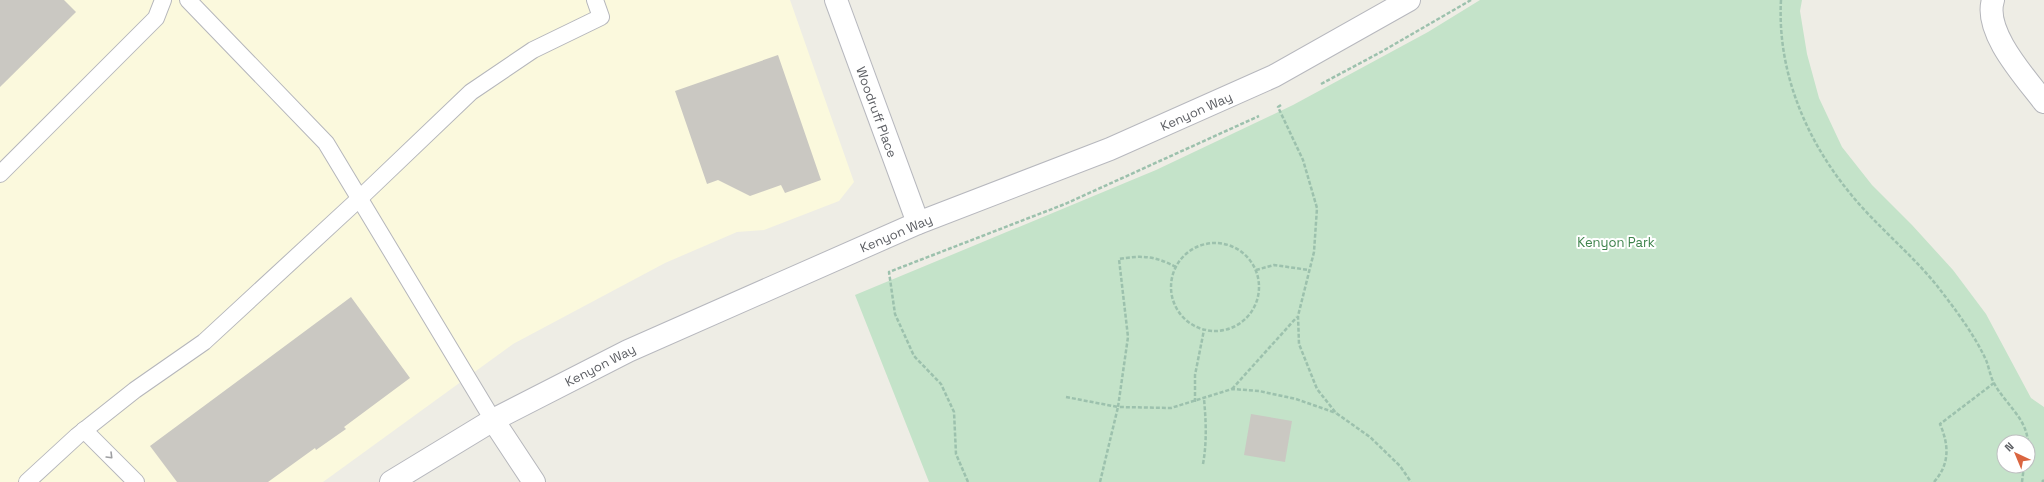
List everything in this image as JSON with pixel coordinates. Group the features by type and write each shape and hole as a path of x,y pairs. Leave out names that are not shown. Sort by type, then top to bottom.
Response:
{"street":[{"name":"Woodruff Place","path":"836,0 918,223"},
{"name":"Kenyon Way","path":"391,482 493,420 628,351 918,223 1110,149 1274,76 1409,0"},
{"path":"1993,0 1990,8 2004,50 2044,102"},
{"path":"493,420 534,482"}],"lane":[{"path":"0,174 156,18 163,0"},
{"path":"188,0 326,142 493,420"},
{"path":"32,480 84,430 135,390 204,342 360,198 471,92 533,50 601,17 595,0"},
{"path":"84,430 136,482"}],"path":[{"path":"1320,85 1471,0"},
{"path":"1781,0 1782,47 1793,92 1810,132 1828,163 1849,192 1938,287 1967,328 1986,360 1994,383 2024,424 2026,434"},
{"path":"1271,110 1285,103"},
{"path":"1278,107 1303,160 1317,208 1314,252 1298,316 1299,344 1317,389 1336,413"},
{"path":"968,482 956,454 954,412 941,384 914,356 896,314 889,272 1065,204 1264,113"},
{"path":"1208,243 1223,243 1238,249 1249,259 1256,270 1260,284 1258,298 1253,310 1243,321 1231,328 1218,331 1204,330 1191,325 1181,315 1174,302 1171,286 1176,267 1182,258 1193,248 1208,243"},
{"path":"1100,482 1118,407 1128,337 1118,260 1140,255 1162,259 1176,267"},
{"path":"1256,270 1274,265 1309,270"},
{"path":"1232,389 1298,316"},
{"path":"1195,402 1195,374 1204,330"},
{"path":"1934,482 1942,473 1947,457 1946,438 1940,424 1994,383"},
{"path":"1066,397 1118,407 1171,408 1195,402 1232,389 1259,391 1296,399 1336,413 1370,437 1400,466 1411,482"},
{"path":"1203,464 1206,450 1204,398"}],"shaded area":[{"path":"0,0 790,0 854,182 839,201 764,230 737,232 665,263 513,344 323,482 0,482"}],"green space":[{"name":"Kenyon Park","path":"1480,0 1802,0 1800,11 1807,54 1819,98 1842,147 1872,185 1912,225 1953,270 1986,314 2031,398 2044,407 2044,482 929,482 855,295 1156,170 1293,105 1428,32"}],"building":[{"path":"0,0 64,0 76,12 0,87"},
{"path":"778,55 821,180 785,193 781,185 750,196 718,180 707,184 675,91"},
{"path":"351,297 410,378 344,427 346,429 316,450 315,448 268,482 177,482 150,446"},
{"path":"1251,414 1292,421 1285,462 1244,455"}]}
